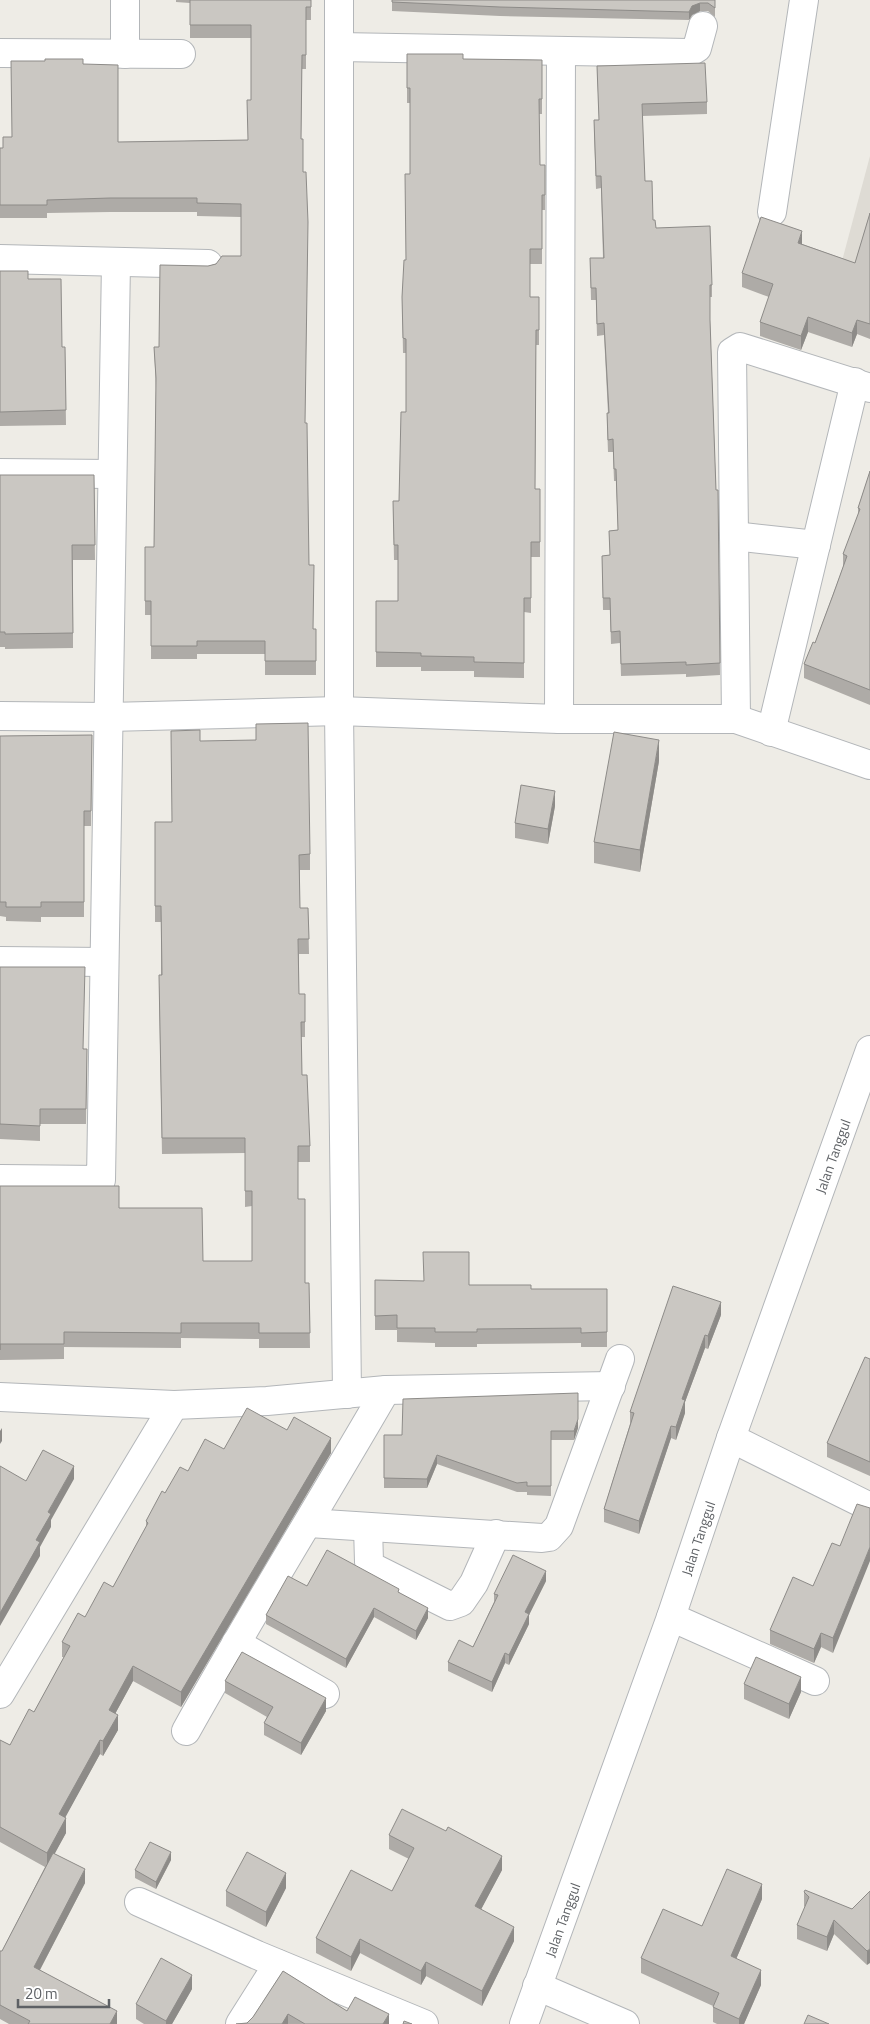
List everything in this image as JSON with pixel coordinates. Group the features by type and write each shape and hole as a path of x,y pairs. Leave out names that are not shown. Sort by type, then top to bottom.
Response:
{"street":[{"path":"125,0 125,54"},
{"path":"339,0 339,711 347,1394"},
{"path":"772,212 804,0"},
{"path":"339,47 689,53 697,48 703,26"},
{"path":"559,719 561,51"},
{"path":"0,53 181,54"},
{"path":"0,259 208,264"},
{"path":"0,1178 101,1180 116,262"},
{"path":"736,720 731,358 734,350 740,347 863,385 816,545 771,732"},
{"path":"0,473 112,474"},
{"path":"734,536 816,545"},
{"path":"0,716 109,717 339,711 559,719 736,720 870,765"},
{"path":"0,961 104,962"},
{"name":"Jalan Tanggul","path":"524,2024 542,1988 731,1438 862,1095 870,1050"},
{"path":"309,1523 549,1537 559,1526 620,1359"},
{"path":"0,1398 174,1405 267,1401 386,1390 611,1386"},
{"path":"186,1731 236,1642 309,1523 386,1390"},
{"path":"0,1694 174,1405"},
{"path":"731,1438 870,1507"},
{"path":"368,1527 369,1562 372,1567 450,1606 461,1602 470,1589 496,1534"},
{"path":"671,1617 815,1680"},
{"path":"236,1642 325,1694"},
{"path":"139,1902 278,1964 424,2024"},
{"path":"240,2024 278,1964"},
{"path":"542,1988 625,2024"}],"shaded area":[{"path":"870,156 870,284 838,276"}],"building":[{"path":"190,0 311,0 311,7 306,7 306,55 302,55 301,139 303,139 303,172 306,172 308,222 305,423 307,423 309,565 314,565 313,629 316,629 316,661 265,661 265,641 197,641 197,646 151,646 151,601 145,601 145,547 154,547 156,378 154,347 159,347 160,265 208,266 216,264 222,256 241,256 241,204 197,203 197,198 110,198 47,200 47,205 0,205 0,148 3,148 3,137 12,137 11,61 83,59 83,64 118,65 118,142 248,140 247,100 251,100 251,25 190,25"},
{"path":"392,0 715,0 715,8 708,3 692,6 689,12 500,7 392,2"},
{"path":"407,54 463,54 463,59 542,60 542,99 539,99 540,165 545,165 545,195 542,195 542,249 530,249 530,297 539,297 539,330 536,330 535,489 540,489 540,542 531,542 531,598 524,598 524,663 474,662 474,657 421,656 421,653 376,652 376,601 398,601 398,545 394,545 393,501 399,501 401,412 406,412 406,339 403,338 402,297 404,260 406,260 405,174 410,174 410,88 407,88"},
{"path":"705,63 707,102 642,104 645,181 652,181 653,220 655,220 656,228 710,226 712,285 710,285 710,320 716,490 718,490 720,663 686,665 686,662 621,664 620,631 611,632 610,598 603,598 602,556 610,555 609,531 618,530 613,439 608,440 607,413 609,413 604,323 597,324 596,288 591,288 590,258 604,258 601,176 596,176 594,120 599,120 597,66"},
{"path":"870,213 870,324 857,320 852,333 808,317 801,336 760,322 773,284 742,273 761,217 802,231 798,243 855,263"},
{"path":"0,271 28,271 28,279 61,279 62,347 65,347 66,410 0,412"},
{"path":"870,471 870,690 804,664 813,642 815,643 847,556 843,554 860,509 858,508"},
{"path":"0,475 94,475 95,545 72,545 73,633 5,634 5,632 0,632"},
{"path":"308,723 310,854 299,855 300,908 308,908 309,939 298,939 299,994 305,994 305,1022 301,1022 302,1075 307,1075 310,1146 298,1146 298,1199 305,1199 305,1283 309,1283 310,1333 259,1333 259,1323 181,1323 181,1333 64,1332 64,1344 0,1344 0,1186 119,1186 119,1208 202,1208 203,1261 252,1261 252,1191 245,1191 245,1138 162,1138 159,975 162,975 161,906 155,906 155,822 172,822 171,731 200,730 200,741 256,740 256,724"},
{"path":"614,732 659,740 640,850 594,842"},
{"path":"92,735 91,811 84,811 84,902 41,902 41,907 6,907 6,902 0,902 0,736"},
{"path":"521,785 555,791 548,829 515,823"},
{"path":"0,967 85,967 83,1049 87,1049 86,1109 40,1109 40,1126 0,1124"},
{"path":"423,1252 469,1252 469,1285 531,1285 531,1289 607,1289 607,1332 581,1333 581,1328 477,1329 477,1332 435,1332 435,1328 397,1328 397,1315 375,1316 375,1280 424,1281"},
{"path":"673,1286 721,1302 708,1336 705,1335 682,1399 685,1400 676,1427 671,1426 639,1521 604,1509 634,1413 630,1412"},
{"path":"865,1357 870,1359 870,1462 827,1443"},
{"path":"578,1393 578,1419 574,1431 551,1431 551,1486 527,1486 527,1482 517,1483 437,1455 427,1479 384,1478 384,1435 402,1435 403,1399"},
{"path":"247,1408 287,1430 294,1417 331,1438 181,1692 133,1666 109,1710 118,1715 103,1741 100,1740 59,1814 66,1818 47,1853 0,1827 0,1740 10,1745 29,1709 34,1712 70,1646 62,1642 78,1613 85,1617 104,1582 113,1587 148,1523 146,1521 162,1491 165,1493 180,1467 188,1471 205,1439 224,1449"},
{"path":"43,1450 74,1466 48,1512 51,1514 36,1540 40,1542 0,1613 0,1466 26,1481"},
{"path":"857,1504 870,1508 870,1547 833,1638 821,1633 814,1649 770,1630 793,1577 813,1586 832,1543 840,1546"},
{"path":"327,1550 399,1589 398,1592 428,1608 416,1631 374,1608 346,1659 266,1615 288,1576 307,1586"},
{"path":"513,1555 546,1571 525,1612 529,1614 509,1655 505,1653 492,1682 448,1662 459,1640 473,1647 498,1595 494,1594"},
{"path":"242,1652 326,1698 301,1743 264,1723 273,1707 225,1681"},
{"path":"756,1657 801,1677 789,1704 744,1684"},
{"path":"402,1809 446,1831 448,1827 502,1856 475,1906 514,1927 482,1991 426,1962 421,1971 360,1939 351,1957 316,1938 351,1870 392,1891 414,1848 389,1835"},
{"path":"150,1842 171,1852 156,1882 135,1870"},
{"path":"247,1852 286,1873 266,1912 226,1891"},
{"path":"53,1853 85,1869 34,1967 117,2011 110,2024 28,2024 30,2021 0,2005 0,1951 2,1951"},
{"path":"727,1869 762,1884 731,1956 761,1970 739,2019 713,2007 719,1993 641,1958 663,1909 702,1926"},
{"path":"805,1890 852,1909 870,1891 870,1949 867,1951 834,1920 827,1937 797,1925 809,1897 804,1892"},
{"path":"161,1958 192,1975 166,2021 136,2004"},
{"path":"283,1971 347,2011 355,1997 389,2014 383,2024 305,2024 288,2014 282,2024 236,2024 247,2023 253,2017"},
{"path":"808,2015 829,2024 804,2024"}]}
